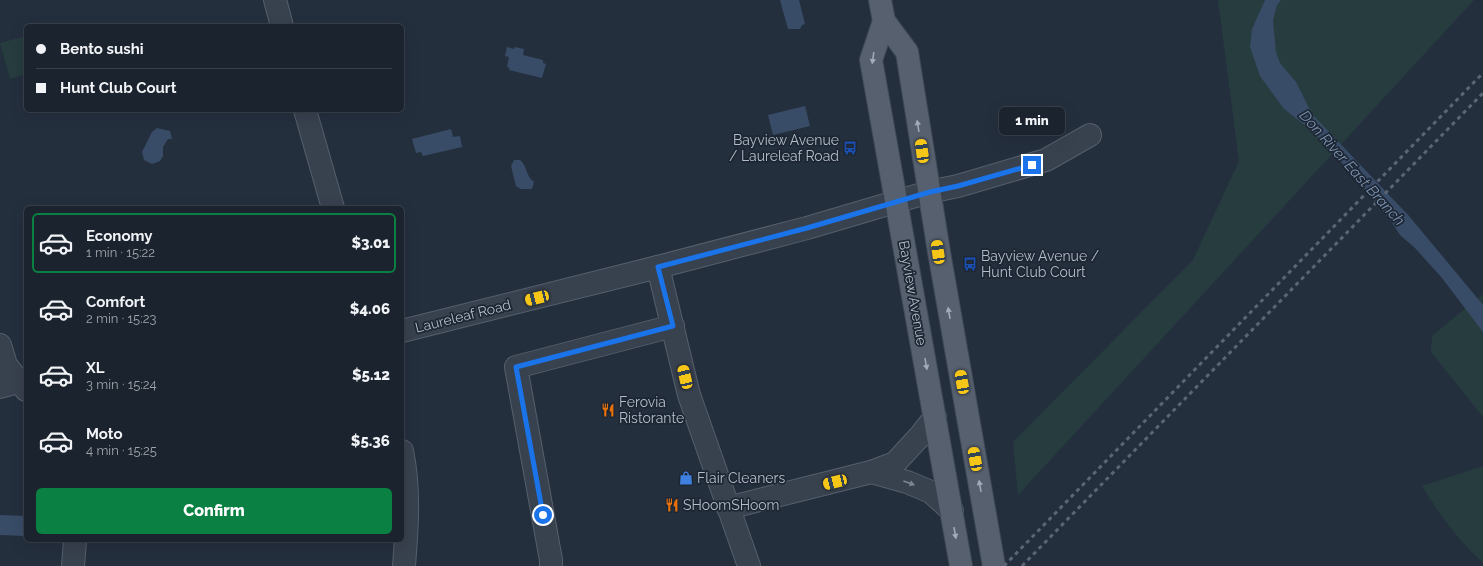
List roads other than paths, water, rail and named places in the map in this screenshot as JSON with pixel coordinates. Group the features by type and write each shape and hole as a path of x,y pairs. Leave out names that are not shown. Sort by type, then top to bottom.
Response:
{"main road":[{"name":"Bayview Avenue","path":"882,10 907,52 994,566"},
{"name":"Bayview Avenue","path":"882,10 871,60 961,566"}],"street":[{"path":"275,0 281,24"},
{"path":"306,112 332,206"},
{"name":"Laureleaf Road","path":"404,330 658,267 822,224 896,201 958,186 1046,160 1090,135"},
{"path":"658,267 689,395 749,566"},
{"path":"551,566 552,560 516,367 673,326"},
{"path":"0,345 6,365 18,384"},
{"path":"728,508 871,472 895,463 935,417"},
{"path":"404,460 406,468 408,522 404,566"},
{"path":"871,472 907,482 931,492 952,511"},
{"path":"73,566 75,542"}],"water":[{"path":"780,0 799,0 805,24 802,25 800,29 788,29"},
{"name":"Don River East Branch","path":"1265,0 1281,0 1277,5 1273,20 1276,52 1280,63 1296,82 1312,114 1409,216 1483,305 1483,332 1442,278 1415,248 1400,235 1391,221 1343,164 1310,129 1284,109 1260,76 1250,47 1252,29"},
{"path":"507,47 524,49 523,55 543,60 543,63 546,64 542,78 509,70 510,68 507,67 509,57 505,56"},
{"path":"805,106 810,126 773,135 768,115"},
{"path":"157,128 170,131 172,139 168,139 163,147 163,156 160,161 152,164 144,160 142,152 152,132"},
{"path":"451,129 453,137 460,136 462,147 423,156 421,152 416,153 412,139"},
{"path":"514,160 520,160 524,165 529,177 534,182 532,189 521,189 516,186 511,166"},
{"path":"0,515 24,516 24,536 0,535"}],"railway":[{"path":"1004,566 1483,73"},
{"path":"1022,566 1483,93"}],"place":[{"name":"Bayview Avenue / Laureleaf Road","path":"850,148"},
{"name":"Bayview Avenue / Hunt Club Court","path":"970,264"},
{"name":"Ferovia Ristorante","path":"608,410"},
{"name":"Flair Cleaners","path":"686,478"},
{"name":"SHoomSHoom","path":"672,505"}]}
